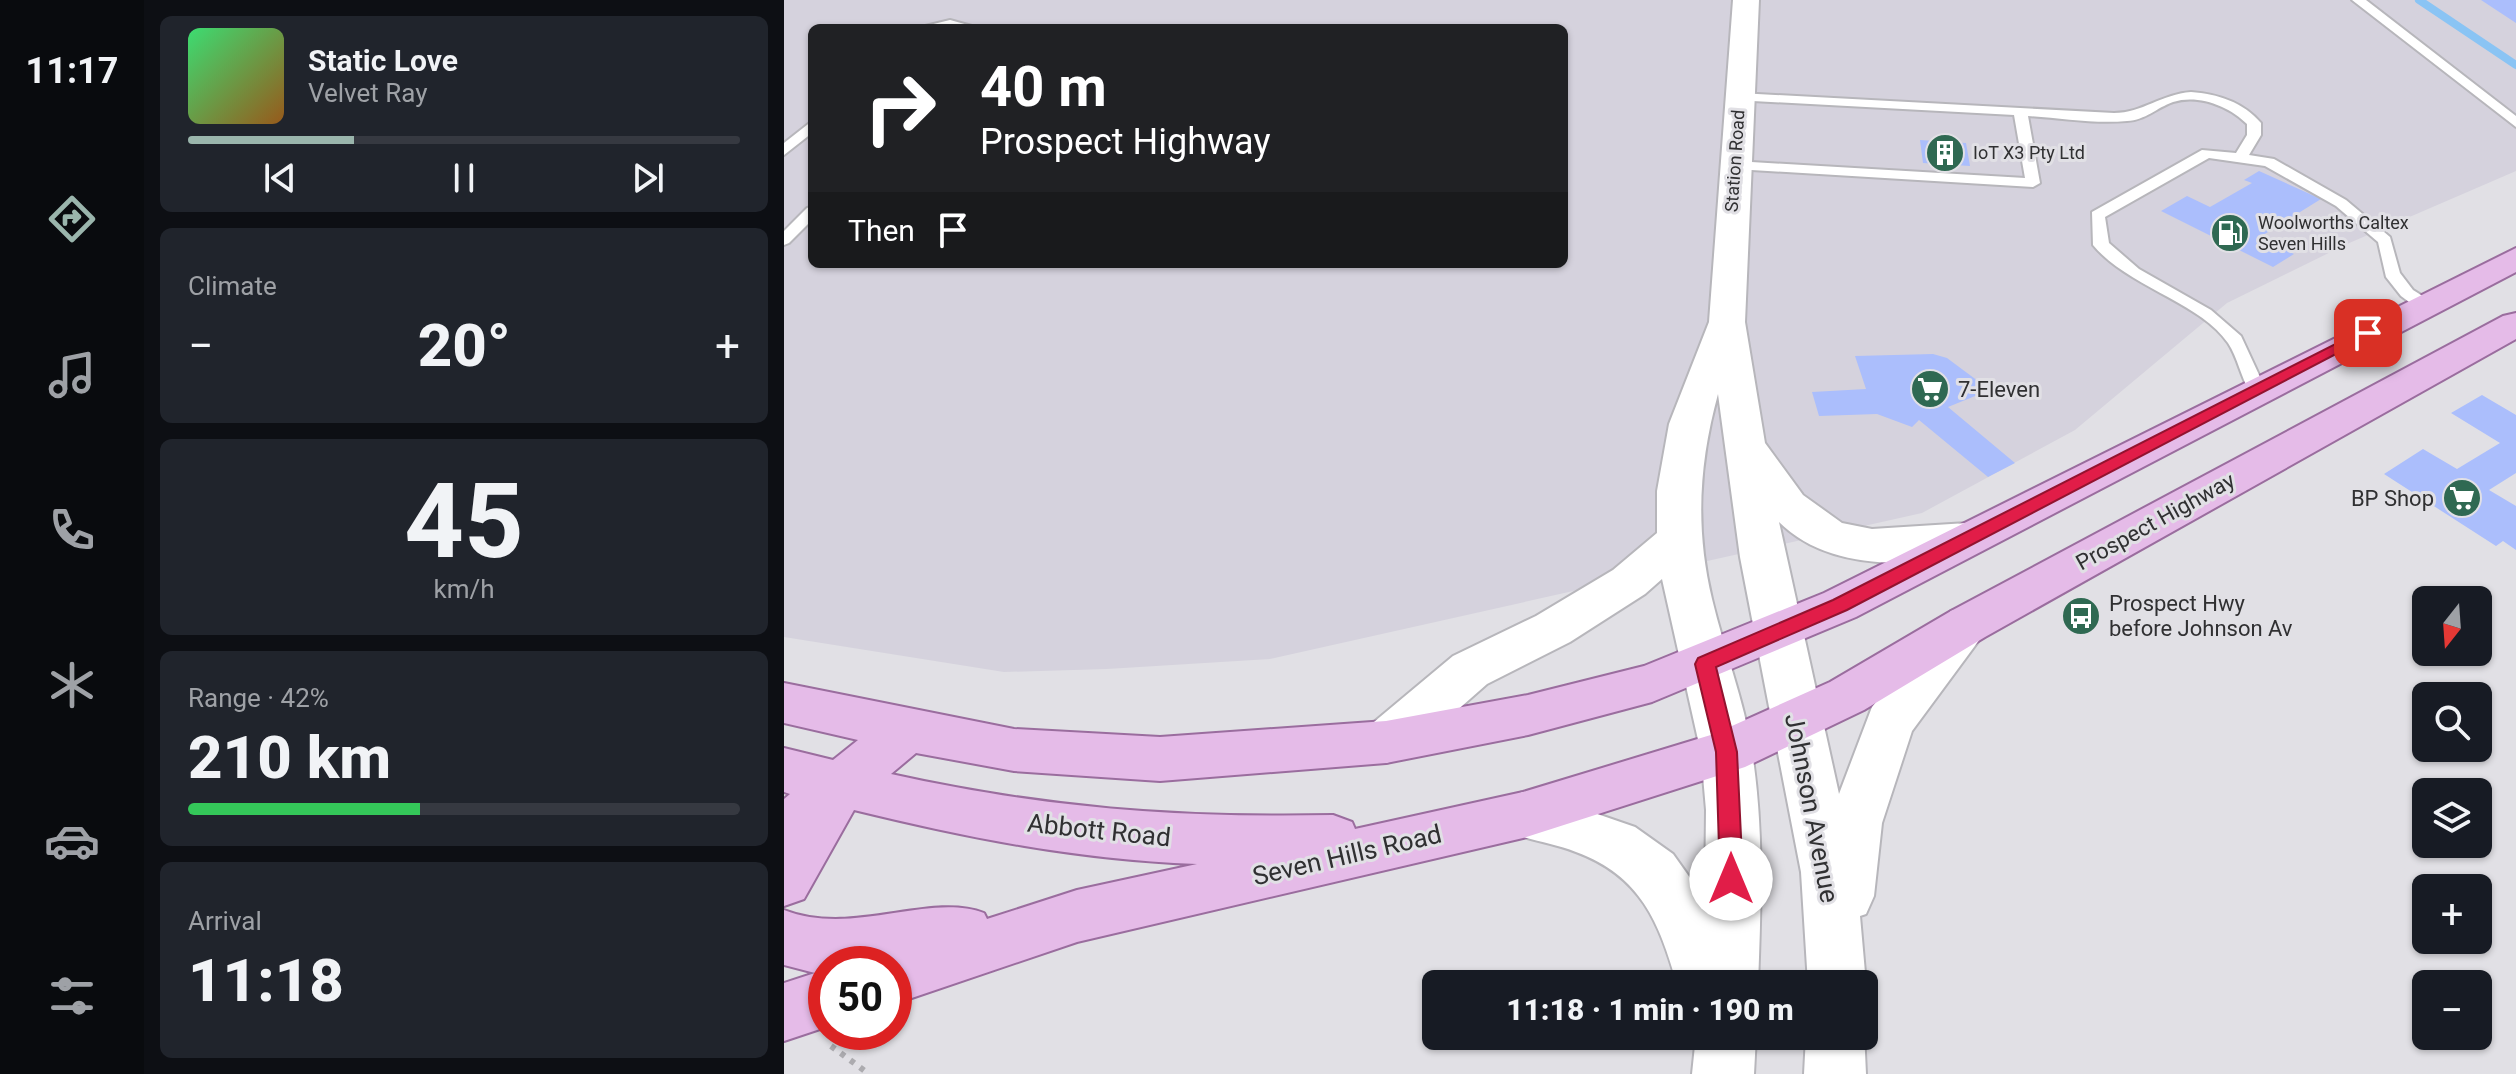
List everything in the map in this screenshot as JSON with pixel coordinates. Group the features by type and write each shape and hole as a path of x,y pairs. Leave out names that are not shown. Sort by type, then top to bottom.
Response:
{"main road":[{"name":"Station Road","path":"1746,0 1727,322 1762,557 1780,633"},
{"path":"784,703 907,731 1014,750 1160,759 1386,742 1528,715 1652,683 1780,633 2516,258"},
{"name":"Station Road","path":"1705,664 1688,595 1680,538 1680,468 1699,385 1727,322"},
{"name":"Prospect Highway","path":"1796,721 1847,696 1968,624 2516,324"},
{"path":"1745,439 1787,506 1814,528 1834,538 1889,548 1967,539"},
{"path":"1386,742 1470,670 1553,629 1629,582 1680,538"},
{"path":"1838,970 1855,823 1871,768 1890,722 1968,624"},
{"name":"Johnson Avenue","path":"1780,633 1829,872 1836,970"},
{"path":"1705,664 1727,752 1731,847 1729,970"},
{"name":"Seven Hills Road","path":"912,970 1077,916 1523,815 1727,752 1796,721"},
{"path":"784,830 907,731"},
{"name":"Abbott Road","path":"784,770 950,811 1067,830 1265,841 1420,837"},
{"path":"784,881 843,785"},
{"path":"1523,815 1590,832 1637,855 1662,882 1683,915 1701,970"},
{"path":"784,937 792,943 848,946 1077,916"},
{"path":"1835,1074 1836,1050"}],"lane":[{"path":"2358,0 2516,123"},
{"path":"1739,97 2136,116 2177,98 2218,101 2240,110 2254,123 2254,135 2240,157"},
{"path":"1735,165 2033,183 2020,111"},
{"path":"784,151 808,129"},
{"path":"796,140 808,141"},
{"path":"2257,390 2235,340 2205,314 2133,272 2101,245 2097,215 2207,153 2269,162 2341,203 2385,240 2392,274 2407,293 2423,304"},
{"path":"784,240 808,215"}],"path":[{"path":"845,1050 869,1074"}],"shaded area":[{"path":"784,0 2516,0 2516,171 2347,244 2227,303 2075,430 1922,513 1270,659 1004,672 784,637"}],"building":[{"path":"2481,0 2516,0 2516,23"},
{"name":"IoT X3 Pty Ltd","path":"1920,140 1966,143 1970,166 1923,163"},
{"path":"2259,171 2321,199 2260,237 2294,254 2273,267 2161,211 2187,196 2210,207 2252,183 2244,180"},
{"name":"7-Eleven","path":"1933,354 1947,358 1990,390 1948,407 2015,463 1988,477 1919,420 1912,427 1877,414 1819,416 1812,392 1866,389 1855,356"},
{"name":"BP Shop","path":"2482,395 2516,415 2516,473 2489,490 2516,506 2516,550 2503,541 2496,546 2384,474 2423,449 2457,469 2500,443 2451,413"}],"waterway":[{"path":"2419,0 2516,65"}],"place":[{"name":"IoT X3 Pty Ltd","path":"1945,153"},
{"name":"Woolworths Caltex Seven Hills","path":"2230,233"},
{"name":"7-Eleven","path":"1930,389"},
{"name":"BP Shop","path":"2462,498"},
{"name":"Prospect Hwy before Johnson Av","path":"2081,616"}],"route":[{"path":"1731,879 1727,752 1705,664 1780,633 1907,572 2368,333"}]}
